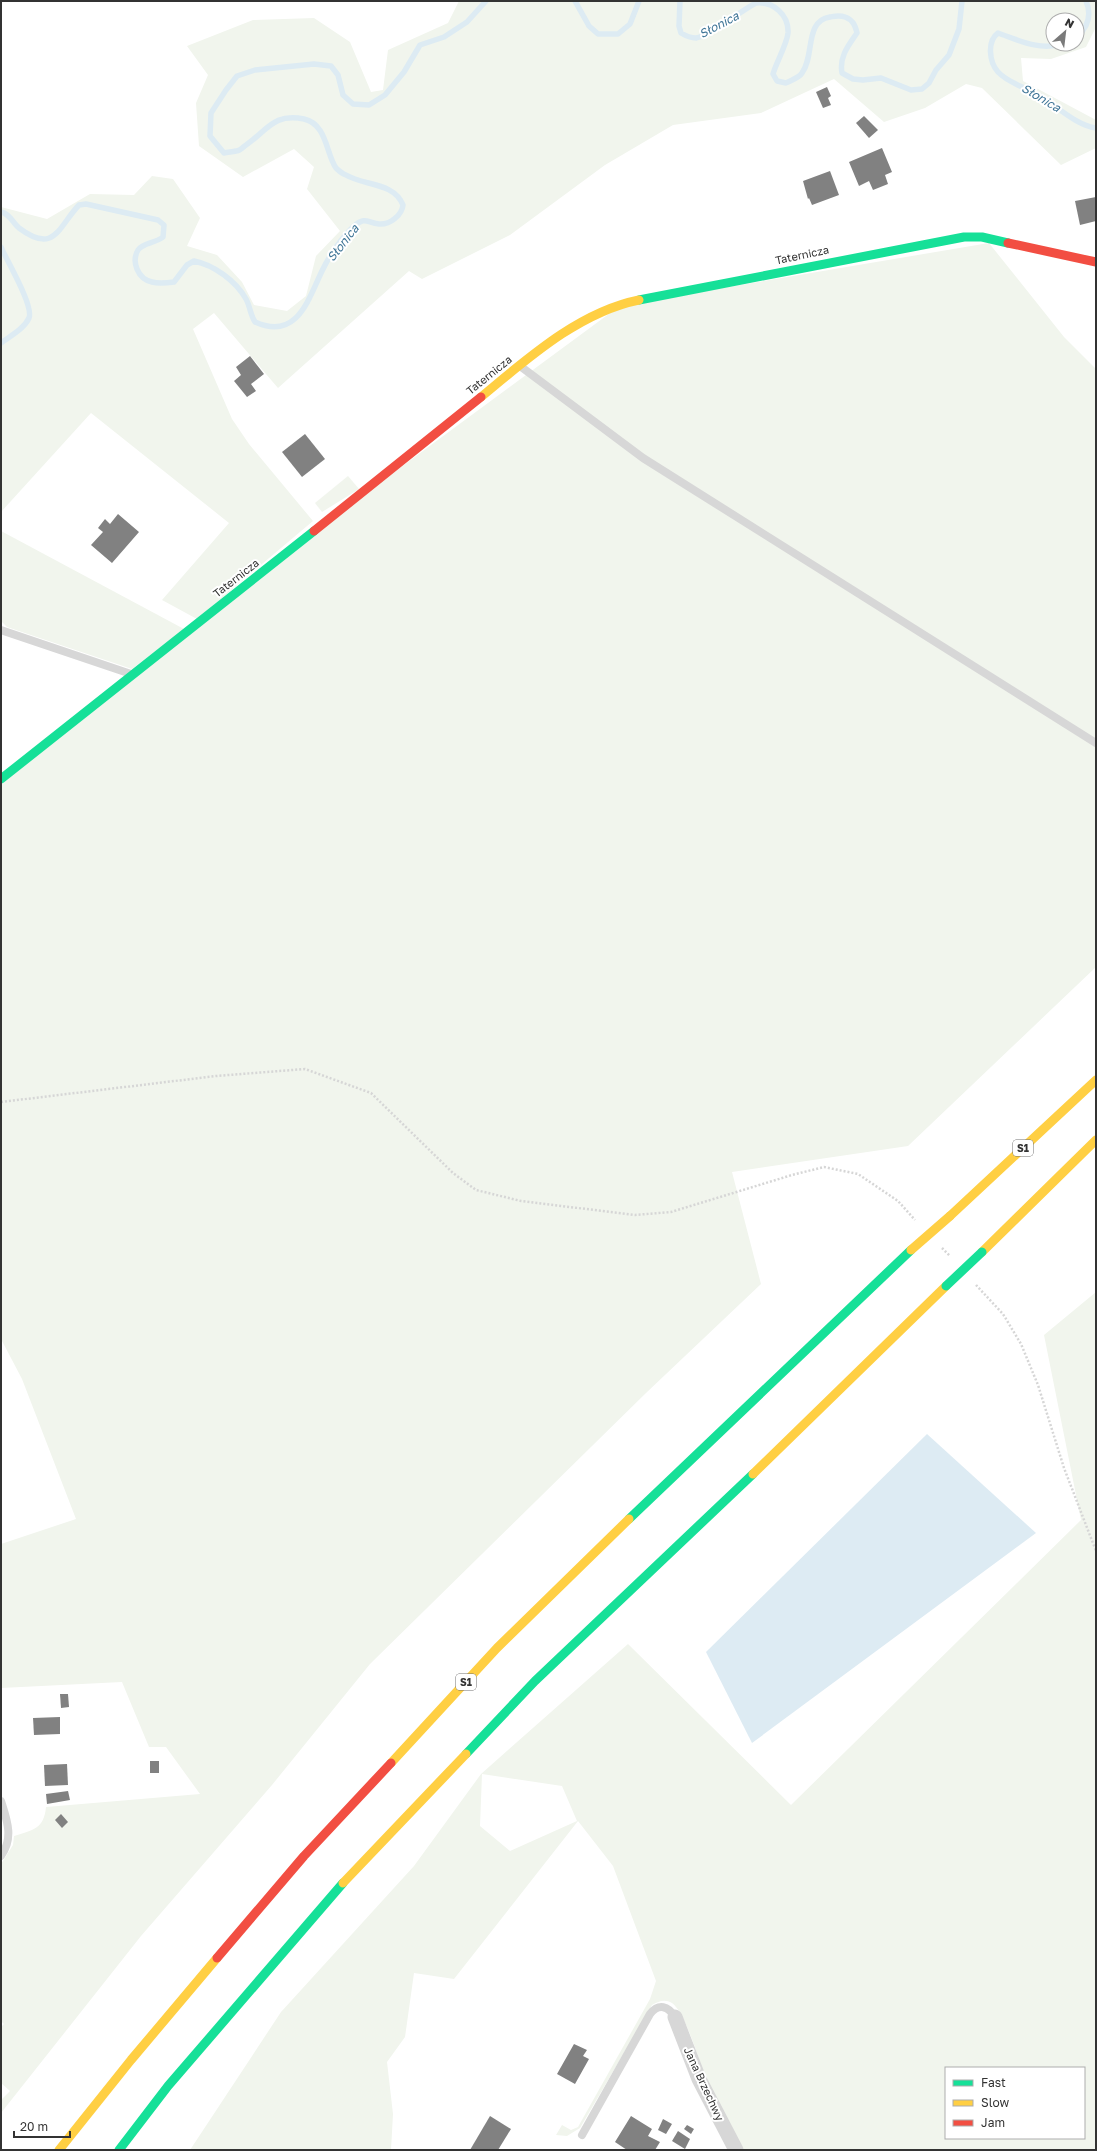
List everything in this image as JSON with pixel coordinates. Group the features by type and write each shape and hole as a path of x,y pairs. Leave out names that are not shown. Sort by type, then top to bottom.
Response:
{"main road":[{"name":"Taternicza","path":"1,779 369,488 552,339 620,304 964,237 982,237 1096,262"},
{"name":"S1","path":"60,2150 131,2060 304,1856 497,1648 698,1452 912,1250 1096,1080"},
{"path":"119,2150 168,2086 339,1887 530,1686 734,1492 1096,1140"}],"street":[{"name":"Jana Brzechwy","path":"675,2017 699,2079 736,2150"}],"lane":[{"path":"519,365 642,458 1096,743"},
{"path":"1,630 133,675"},
{"path":"1,1801 9,1832 8,1842 1,1856"},
{"path":"582,2135 650,2014 660,2006 666,2007 675,2017"}],"path":[{"path":"1,1102 216,1076 305,1069 371,1093 453,1173 476,1190 521,1201 556,1206"}],"shaded area":[{"path":"459,1 1095,1 1096,27 1086,47 1085,12 1045,12 1045,52 1071,52 1051,59 1021,58 1023,81 1096,120 1096,148 1061,165 982,88 966,84 925,108 884,122 834,79 761,113 673,125 605,165 510,235 422,279 409,271 278,388 214,313 193,329 232,419 249,444 313,521 197,619 162,600 229,523 91,413 1,512 1,207 47,219 90,194 134,195 152,176 173,179 200,218 187,246 217,255 242,282 254,305 287,311 306,296 316,256 340,231 307,189 314,167 294,149 243,177 199,146 196,103 208,75 187,46 253,20 314,18 350,42 371,92 383,90 388,50 448,23"},
{"path":"989,243 1064,337 1096,369 1096,967 908,1146 732,1172 761,1284 646,1393 370,1664 272,1785 141,1936 1,2113 1,2100 10,2091 1,2083 1,2027 4,2024 1,2021 1,1864 13,1845 14,1836 36,1828 43,1820 46,1807 200,1794 166,1747 149,1747 122,1682 1,1688 1,1544 76,1519 22,1379 1,1339 1,784 370,490 621,305"},
{"path":"348,476 359,489 322,512 315,503"},
{"path":"1,531 184,629 132,669 7,627 1,621"},
{"path":"1096,1292 1096,2150 743,2150 709,2085 682,2016 672,2003 664,2001 652,2005 580,2128 567,2136 556,2135 562,2125 571,2130 578,2127 650,1999 656,1981 613,1866 578,1821 454,1979 414,1973 405,2037 387,2062 393,2114 391,2150 190,2150 281,2012 414,1866 481,1774 628,1644 791,1805 1081,1520 1044,1335","holes":["482,1774 562,1786 577,1821 510,1851 480,1826"]},
{"path":"927,1434 1036,1533 752,1743 706,1652"}],"building":[{"path":"827,87 831,96 828,98 831,105 823,108 816,92"},
{"path":"864,116 878,130 869,138 856,123"},
{"path":"882,148 892,172 885,175 888,184 873,190 869,181 859,186 849,162"},
{"path":"830,171 839,195 812,205 809,198 808,199 803,181"},
{"path":"1096,197 1096,221 1080,225 1075,201"},
{"path":"250,356 264,374 251,384 256,391 247,397 234,381 241,375 236,367"},
{"path":"305,434 325,459 302,477 282,452"},
{"path":"118,514 139,532 112,563 91,545 103,532 98,528 105,519 110,524"},
{"path":"60,1694 68,1694 69,1707 61,1708"},
{"path":"60,1717 60,1734 34,1735 33,1718"},
{"path":"150,1761 159,1761 159,1773 150,1773"},
{"path":"67,1764 68,1785 45,1786 44,1765"},
{"path":"68,1791 70,1800 47,1804 46,1794"},
{"path":"61,1814 68,1822 62,1828 55,1820"},
{"path":"574,2044 587,2050 583,2056 589,2059 575,2084 557,2074"},
{"path":"490,2116 511,2129 498,2150 470,2150"},
{"path":"631,2116 652,2129 648,2136 660,2142 655,2150 627,2150 615,2142"},
{"path":"663,2119 672,2124 666,2134 658,2130"},
{"path":"687,2125 694,2129 691,2134 684,2129"},
{"path":"678,2131 690,2139 685,2149 672,2141"}],"waterway":[{"name":"Słonica","path":"1,212 9,216 19,228 31,236 41,239 55,235 79,205 86,204 158,220 164,225 163,237 143,246 138,250 136,255 135,260 137,269 143,277 155,283 174,282 187,265 194,261 202,263 224,275 242,292 255,322 269,326 281,326 291,322 306,305 328,259 349,230 361,221 379,224 387,223 398,216 403,205 399,198 386,188 353,179 337,169 322,133 312,122 304,119 285,118 272,124 240,150 224,153 210,136 211,113 237,76 255,70 314,64 331,66 338,75 343,95 353,104 369,105 385,95 404,72 420,45 444,37 467,22 486,1"},
{"name":"Słonica","path":"575,1 589,26 598,34 618,34 630,24 639,1"},
{"name":"Słonica","path":"680,1 679,26 681,33 688,37 694,38 703,36 718,28 756,3 768,4 779,10 786,20 788,33 786,42 773,74 777,81 786,83 799,76 806,66 811,40 816,25 822,20 830,17 845,17 853,23 857,33 843,57 841,67 842,73 853,79 863,80 881,78 911,90 922,89 929,83 936,70 949,55 959,29 962,1"},
{"name":"Słonica","path":"1085,27 1089,16 1086,1"},
{"name":"Słonica","path":"1045,46 1029,44 998,33 992,41 990,52 995,68 1002,76 1045,99 1073,119 1096,128"},
{"name":"Słonica","path":"1,247 24,294 29,312 29,318 24,326 1,343"}],"traffic: fast":[{"path":"639,300 964,237 982,237 1008,243"},
{"path":"1,779 314,531"},
{"path":"629,1519 911,1250"},
{"path":"946,1286 982,1252"},
{"path":"466,1754 535,1681 753,1474"},
{"path":"119,2150 168,2086 343,1883"}],"traffic: slow":[{"path":"481,397 535,353 575,326 595,315 617,306 639,300"},
{"path":"950,1216 1096,1080"},
{"path":"982,1252 1096,1140"},
{"path":"911,1250 950,1216"},
{"path":"753,1474 946,1286"},
{"path":"391,1763 497,1648 629,1519"},
{"path":"343,1883 466,1754"},
{"path":"59,2150 131,2060 217,1958"}],"traffic: jam":[{"path":"1008,243 1096,262"},
{"path":"314,531 481,397"},
{"path":"217,1958 304,1856 391,1763"}]}
